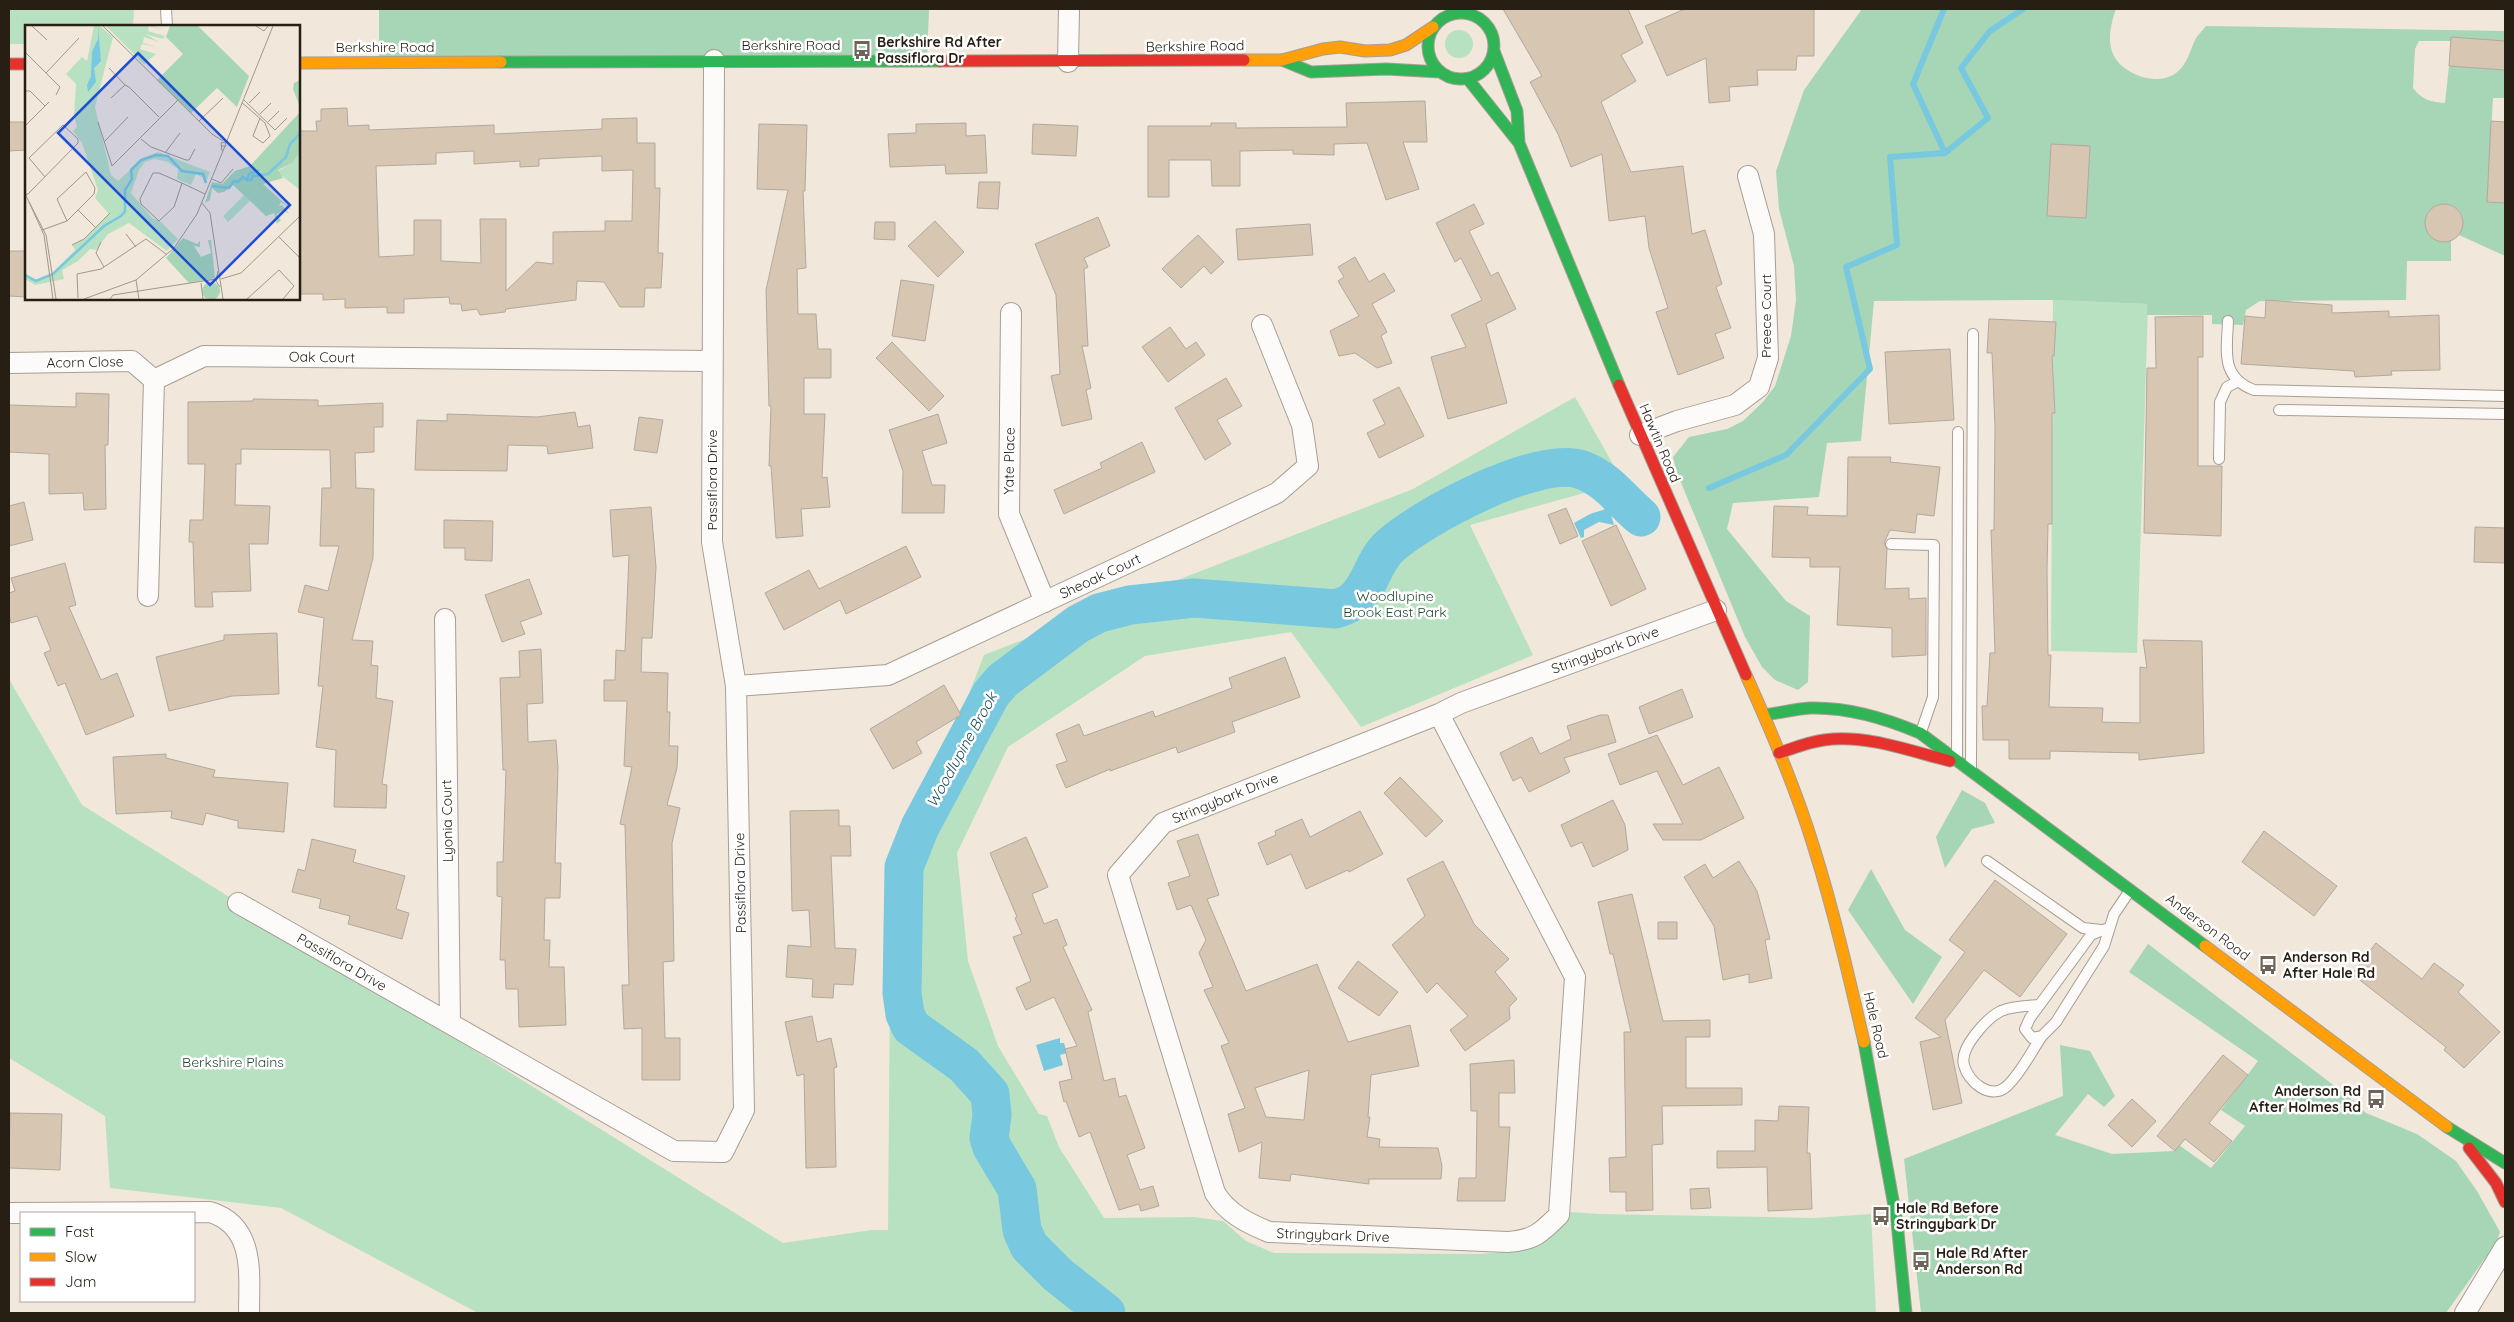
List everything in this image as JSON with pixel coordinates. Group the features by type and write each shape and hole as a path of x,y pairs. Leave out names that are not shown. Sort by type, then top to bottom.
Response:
{"main road":[{"path":"1435,25 1454,13 1470,12 1482,20 1490,29 1494,40 1494,51 1485,69 1468,79 1448,77 1440,72 1428,56 1429,36 1435,25 1437,9"},
{"name":"Berkshire Road","path":"300,63 714,60 1068,62 1282,60 1323,49 1390,50 1406,45 1435,25"},
{"name":"Hawtin Road","path":"1494,51 1518,111 1519,143"},
{"name":"Berkshire Road","path":"1282,60 1311,72 1386,68 1440,72"},
{"path":"9,64 25,64"},
{"name":"Hawtin Road","path":"1468,79 1519,143 1640,435 1779,753"},
{"name":"Anderson Road","path":"1764,715 1817,708 1840,710 1875,716 1920,733 1956,762 2131,889 2462,1138 2505,1163"},
{"name":"Anderson Road","path":"1779,753 1807,743 1838,738 1868,741 1956,762"},
{"name":"Hale Road","path":"1779,753 1814,847 1864,1040 1888,1166 1906,1313"},
{"name":"Anderson Road","path":"2462,1138 2496,1183 2505,1202"}],"street":[{"path":"1068,9 1068,62"},
{"name":"Passiflora Drive","path":"238,903 674,1151 724,1152 744,1110 736,686 712,542 711,361 714,60"},
{"name":"Preece Court","path":"1640,435 1677,421 1735,405 1759,387 1768,358 1764,234 1748,176"},
{"name":"Yate Place","path":"1011,313 1009,514 1046,602"},
{"name":"Sheoak Court","path":"736,686 888,675 1277,493 1308,466 1302,425 1262,325"},
{"name":"Oak Court","path":"154,380 204,356 711,361"},
{"name":"Acorn Close","path":"9,363 132,361 154,380"},
{"path":"148,596 154,380"},
{"name":"Stringybark Drive","path":"1439,714 1575,977 1558,1215 1540,1234 1525,1240 1508,1242 1269,1232 1241,1220 1222,1204 1215,1193 1118,875 1163,823 1439,714 1461,702 1716,610"},
{"name":"Lyonia Court","path":"445,619 450,1023"},
{"path":"195,1212 210,1212 220,1215 237,1228 246,1245 249,1264 249,1313"},
{"path":"2470,1306 2505,1247"},
{"path":"2470,1306 2505,1274"}],"lane":[{"path":"166,9 166,25"},
{"path":"2228,321 2229,368 2237,382 2254,390 2505,396"},
{"path":"1971,772 1973,334"},
{"path":"2219,459 2220,402 2227,387 2237,382"},
{"path":"2279,410 2505,414"},
{"path":"1956,762 1958,432"},
{"path":"1891,544 1934,545 1933,697 1920,733"},
{"path":"1987,861 2082,928 2105,929"},
{"path":"2039,1005 2003,1010 1990,1018 1971,1040 1963,1064 1969,1077 1982,1090 1995,1092 2006,1087 2042,1036 2056,1022 2104,946 2105,929 2131,889"},
{"path":"2042,1036 2032,1038 2025,1029 2039,1005 2091,935 2105,929"}],"green space":[{"path":"9,9 134,9 133,25 25,25 25,44 9,44"},
{"path":"379,9 929,9 927,61 379,62"},
{"path":"1862,9 2116,9 2110,32 2113,54 2117,61 2130,72 2138,76 2155,79 2171,76 2181,69 2196,38 2206,26 2505,31 2505,41 2419,41 2415,49 2413,88 2427,100 2445,103 2449,66 2505,70 2505,98 2493,98 2487,202 2505,203 2505,256 2459,235 2463,218 2456,209 2448,205 2440,205 2433,208 2428,214 2426,222 2428,230 2435,239 2451,240 2451,261 2407,261 2406,300 2260,301 2246,310 2243,325 2212,324 2212,315 2147,315 2147,304 2053,300 1874,301 1861,441 1827,443 1819,497 1733,503 1727,529 1786,601 1810,616 1808,682 1798,690 1775,680 1762,667 1745,637 1677,473 1673,457 1689,437 1727,429 1743,421 1763,402 1775,386 1791,336 1796,300 1794,266 1779,209 1776,171 1804,90"},
{"path":"1459,30 1469,34 1473,44 1469,54 1459,58 1449,54 1445,44 1449,34"},
{"path":"2053,300 2148,304 2137,653 2051,651"},
{"path":"1575,397 1623,482 1470,525 1533,655 1361,727 1291,632 1145,656 1008,747 957,853 968,961 998,1046 1039,1114 1047,1116 1059,1147 1104,1218 1194,1217 1223,1221 1246,1241 1274,1253 1478,1254 1508,1252 1525,1248 1570,1212 1815,1218 1871,1214 1876,1313 478,1313 281,1208 110,1188 105,1116 9,1058 9,679 82,805 783,1243 872,1230 888,1230 890,982 901,828 942,763 984,655 1413,489"},
{"path":"1962,790 1985,803 1995,823 1972,829 1945,868 1936,837"},
{"path":"1871,869 1905,930 1942,957 1913,1004 1848,910"},
{"path":"2148,944 2349,1097 2366,1113 2417,1134 2456,1161 2477,1191 2500,1232 2496,1243 2446,1313 1921,1313 1904,1159 2063,1096 2060,1045 2090,1051 2115,1096 2104,1107 2088,1094 2055,1135 2112,1154 2174,1151 2179,1145 2211,1168 2245,1126 2221,1110 2258,1061 2129,972"}],"water":[{"path":"1609,508 1614,525 1599,522 1584,530 1584,537 1581,538 1574,523 1590,514"},
{"path":"1060,1038 1060,1043 1064,1043 1067,1053 1060,1055 1063,1065 1044,1071 1036,1045"}],"building":[{"path":"1503,9 1628,9 1643,43 1621,55 1636,81 1601,102 1631,172 1683,166 1692,234 1705,230 1722,284 1716,287 1731,328 1715,334 1724,358 1678,375 1656,312 1668,308 1649,248 1645,216 1609,221 1602,154 1571,167 1558,134 1530,82 1542,76"},
{"path":"1685,9 1814,9 1814,56 1797,56 1796,70 1757,70 1758,85 1729,87 1730,101 1709,103 1706,58 1667,76 1645,26"},
{"path":"2451,37 2505,41 2505,70 2449,66"},
{"path":"1425,101 1427,142 1403,142 1419,189 1386,200 1367,143 1334,144 1334,155 1293,154 1293,150 1240,151 1240,186 1212,186 1211,160 1169,160 1169,197 1148,197 1148,126 1211,126 1211,123 1236,123 1236,128 1347,127 1346,103"},
{"path":"347,108 348,126 369,125 369,130 494,125 494,134 602,129 602,119 637,118 637,143 655,143 655,188 660,188 658,253 663,253 661,288 645,288 644,307 620,307 604,282 577,281 576,300 506,309 505,312 480,315 477,309 462,311 461,304 450,304 449,297 404,299 404,313 387,313 387,307 345,308 345,299 323,300 323,294 300,294 300,131 317,131 316,121 321,121 321,109","holes":["474,151 474,164 520,161 520,167 539,166 539,159 602,156 602,171 633,170 632,221 605,221 605,231 553,232 553,264 536,262 506,291 506,219 480,219 481,263 441,261 441,220 414,220 414,255 379,257 376,166 436,164 436,153"]},
{"path":"2491,121 2505,122 2505,203 2487,202"},
{"path":"9,122 25,122 25,150 9,151"},
{"path":"966,123 966,136 985,135 987,173 946,174 945,165 890,167 888,134 916,133 916,124"},
{"path":"759,124 807,125 805,191 803,191 806,268 797,269 798,314 816,314 818,349 831,349 831,378 804,378 804,414 825,414 822,478 827,477 830,507 801,509 803,536 776,538 771,466 769,466 771,406 769,406 766,290 788,190 757,189"},
{"path":"1033,124 1078,126 1076,156 1032,154"},
{"path":"2051,144 2090,146 2086,218 2047,216"},
{"path":"979,182 1000,182 998,209 977,208"},
{"path":"1474,204 1484,224 1469,231 1491,276 1498,272 1516,309 1486,324 1507,403 1448,419 1431,357 1466,347 1451,315 1482,300 1461,258 1455,262 1436,223"},
{"path":"2444,204 2457,210 2463,223 2457,236 2444,242 2431,236 2425,223 2431,210"},
{"path":"1098,217 1110,246 1084,258 1088,267 1084,269 1088,346 1082,346 1091,388 1086,390 1092,419 1062,426 1051,376 1060,374 1056,295 1035,244"},
{"path":"935,221 964,252 938,277 908,246"},
{"path":"875,222 895,222 895,240 874,239"},
{"path":"1310,224 1313,255 1238,260 1236,229"},
{"path":"1198,235 1224,262 1211,274 1204,266 1181,288 1162,269"},
{"path":"9,251 25,251 25,297 9,296"},
{"path":"1355,257 1369,282 1384,273 1395,291 1372,304 1387,332 1381,336 1392,363 1377,368 1355,353 1339,356 1330,331 1359,316 1338,281 1344,277 1338,267"},
{"path":"901,280 934,285 925,341 892,336"},
{"path":"2266,300 2332,305 2332,313 2389,311 2389,317 2439,315 2440,370 2391,371 2392,375 2355,377 2354,371 2241,364 2245,316 2265,318"},
{"path":"2203,316 2203,357 2198,357 2198,466 2222,466 2221,536 2144,533 2147,368 2156,368 2155,317"},
{"path":"1989,319 2056,322 2054,356 2052,356 2055,413 2052,413 2052,524 2048,524 2047,570 2048,655 2051,655 2049,707 2103,708 2102,722 2140,723 2140,667 2147,668 2143,640 2202,641 2204,753 2139,760 2139,753 2050,751 2050,759 2009,759 2009,740 1983,740 1982,706 1987,706 1990,653 1995,653 1991,530 1994,530 1995,427 1992,353 1987,353"},
{"path":"1170,327 1186,349 1196,342 1205,355 1168,382 1142,347"},
{"path":"892,342 944,396 929,411 876,358"},
{"path":"1950,349 1954,420 1889,424 1885,352"},
{"path":"1226,378 1242,406 1217,420 1231,444 1205,460 1175,408"},
{"path":"1399,387 1424,436 1379,458 1367,433 1385,424 1373,400"},
{"path":"76,393 109,394 108,445 105,445 106,509 84,510 83,493 49,494 49,454 9,452 9,405 76,407"},
{"path":"253,399 318,400 318,406 383,403 383,427 374,427 374,452 355,453 356,488 374,489 373,558 352,640 373,641 371,665 378,666 376,698 393,701 382,784 387,785 386,808 334,807 336,750 316,747 323,686 318,686 324,618 298,612 305,585 328,591 339,546 320,546 322,488 331,488 330,450 241,449 241,464 236,464 235,505 270,506 268,544 249,544 251,591 212,592 213,607 195,607 193,542 189,542 190,520 203,520 205,464 188,464 188,402 253,401"},
{"path":"575,412 578,427 590,425 593,448 548,454 547,446 508,445 507,471 415,470 417,420 447,421 447,414 537,417"},
{"path":"938,414 947,443 922,451 932,485 945,485 944,513 902,513 903,471 889,430"},
{"path":"639,417 663,420 657,453 634,450"},
{"path":"1142,442 1155,472 1064,514 1054,490 1102,468 1100,463"},
{"path":"1848,457 1891,457 1890,462 1940,467 1934,516 1917,514 1915,533 1890,530 1884,543 1887,549 1885,589 1909,588 1909,599 1926,598 1926,655 1892,657 1892,628 1837,625 1840,567 1810,567 1810,558 1772,557 1774,506 1808,507 1807,515 1847,516"},
{"path":"24,502 33,540 9,546 9,506"},
{"path":"651,507 656,567 652,638 642,638 641,672 668,673 667,712 670,712 669,746 678,746 677,768 667,805 680,808 672,843 674,961 663,962 665,1038 680,1038 680,1080 642,1080 642,1028 624,1029 622,985 629,985 625,825 620,824 632,767 624,766 627,701 604,701 604,680 615,680 616,650 625,651 629,555 613,557 610,510"},
{"path":"1566,508 1578,536 1560,544 1548,515"},
{"path":"444,520 493,521 492,561 465,560 465,548 444,548"},
{"path":"1616,525 1646,589 1611,606 1582,541"},
{"path":"2475,527 2505,528 2505,563 2474,562"},
{"path":"906,546 921,577 846,614 840,600 784,630 765,593 809,570 819,589"},
{"path":"65,563 76,605 69,607 101,680 117,673 134,716 86,735 65,683 58,686 44,653 51,650 37,616 11,623 9,614 9,593 15,591 11,578"},
{"path":"529,579 542,614 520,622 525,634 502,642 485,595"},
{"path":"277,633 279,694 232,696 169,711 156,657 224,640 224,635"},
{"path":"541,649 543,703 527,704 528,742 556,740 558,768 555,863 561,863 560,898 545,898 544,940 550,940 549,967 564,967 566,1025 519,1027 518,989 506,989 505,960 500,960 502,897 497,896 497,862 503,862 506,770 503,770 500,678 520,677 519,651"},
{"path":"1285,657 1300,697 1232,722 1235,732 1178,753 1176,747 1110,771 1110,769 1066,788 1056,765 1067,761 1056,734 1079,724 1084,736 1153,711 1155,717 1232,688 1229,678"},
{"path":"944,685 961,715 916,742 922,753 893,769 870,729"},
{"path":"1682,689 1693,717 1649,734 1639,707"},
{"path":"1600,715 1608,715 1616,742 1564,758 1570,772 1529,792 1521,777 1513,781 1500,753 1532,737 1540,754 1571,739 1567,726"},
{"path":"1657,735 1683,785 1719,767 1744,818 1701,840 1663,840 1653,824 1683,824 1657,771 1620,785 1608,754"},
{"path":"166,754 166,758 215,770 213,777 288,783 284,832 238,828 238,821 206,813 203,825 171,818 172,811 116,814 113,757"},
{"path":"1400,777 1443,821 1426,837 1384,793"},
{"path":"1613,800 1625,825 1628,850 1593,867 1582,842 1571,847 1561,825"},
{"path":"839,810 839,826 850,826 851,856 831,856 835,948 856,949 853,985 834,984 833,998 812,997 813,979 786,977 788,945 811,947 809,910 792,911 790,811"},
{"path":"1360,811 1383,854 1349,872 1348,870 1306,889 1291,854 1267,865 1258,843 1276,835 1275,831 1302,819 1310,837"},
{"path":"2264,831 2337,886 2314,916 2242,862"},
{"path":"1198,834 1219,895 1207,899 1246,991 1317,964 1348,1042 1410,1025 1419,1066 1371,1075 1368,1117 1370,1117 1367,1137 1380,1139 1379,1147 1438,1148 1442,1166 1441,1179 1369,1179 1369,1184 1291,1174 1290,1181 1259,1178 1262,1142 1239,1152 1228,1114 1245,1108 1221,1046 1229,1043 1204,990 1213,987 1199,953 1206,940 1191,905 1177,910 1168,883 1190,876 1177,841","holes":["1309,1070 1304,1120 1266,1117 1255,1088"]},
{"path":"1026,837 1048,887 1032,894 1044,924 1057,919 1067,945 1063,947 1092,1010 1088,1012 1104,1081 1115,1078 1119,1097 1126,1095 1145,1148 1127,1155 1140,1190 1153,1186 1159,1206 1141,1211 1139,1204 1119,1210 1090,1132 1079,1137 1066,1101 1064,1102 1059,1082 1072,1079 1065,1049 1077,1046 1054,997 1026,1010 1016,988 1031,981 1013,937 1022,934 1015,918 1017,917 990,853"},
{"path":"312,839 356,850 353,862 405,876 396,909 409,913 402,939 348,924 350,916 319,908 321,899 292,892 298,869 305,871"},
{"path":"1443,861 1474,924 1509,959 1495,972 1517,999 1509,1007 1510,1019 1465,1051 1450,1030 1468,1016 1437,983 1427,993 1392,945 1425,916 1407,879"},
{"path":"1739,861 1757,891 1770,939 1765,940 1772,978 1749,983 1749,974 1723,980 1714,926 1684,877 1705,864 1713,878"},
{"path":"1995,880 2067,934 2020,997 1984,970 1945,1020 1962,1103 1933,1110 1920,1042 1941,1037 1915,1018 1965,952 1949,940"},
{"path":"1632,894 1663,1021 1710,1020 1710,1037 1686,1037 1686,1088 1742,1088 1742,1105 1662,1106 1663,1144 1652,1145 1653,1210 1626,1211 1626,1192 1610,1192 1609,1158 1626,1157 1624,1032 1631,1032 1613,954 1610,954 1598,902"},
{"path":"1658,922 1677,922 1677,939 1658,939"},
{"path":"2376,943 2422,979 2434,963 2464,985 2458,992 2500,1032 2464,1068 2444,1050 2446,1047 2352,974"},
{"path":"1358,961 1398,992 1379,1016 1338,988"},
{"path":"812,1016 817,1042 831,1038 837,1067 834,1068 836,1167 806,1168 804,1074 797,1076 785,1022"},
{"path":"2223,1055 2248,1075 2209,1123 2232,1141 2214,1162 2185,1139 2175,1151 2157,1136"},
{"path":"1514,1060 1515,1093 1499,1093 1499,1127 1510,1127 1505,1201 1457,1201 1459,1178 1476,1178 1477,1111 1471,1111 1470,1064"},
{"path":"2132,1099 2156,1121 2132,1147 2108,1125"},
{"path":"1779,1106 1809,1107 1807,1153 1810,1153 1812,1209 1768,1211 1767,1167 1717,1168 1717,1151 1755,1151 1755,1120 1778,1121"},
{"path":"10,1113 62,1114 60,1170 9,1168"},
{"path":"1709,1188 1711,1208 1691,1209 1690,1189"}],"waterway":[{"name":"Woodlupine Brook","path":"1709,488 1786,455 1870,369 1846,267 1897,245 1890,157 1945,153 1913,84 1944,9"},
{"path":"1945,153 1988,118 1961,68 1990,31 2023,9"},
{"name":"Woodlupine Brook","path":"1106,1313 1058,1275 1029,1246 1022,1230 1017,1189 992,1147 989,1138 992,1115 990,1094 964,1065 911,1027 905,1014 902,993 904,867 920,827 991,694 1003,680 1078,624 1099,613 1130,605 1194,598 1336,609 1344,606 1359,596 1384,553 1404,535 1426,520 1481,492 1538,471 1563,468 1582,470 1591,474 1606,484 1641,517"}],"traffic: fast":[{"path":"1454,13 1468,13 1480,18 1489,27 1494,39 1494,46 1492,59 1485,70 1468,79 1454,79 1442,74 1433,65 1428,53 1428,39 1433,27 1442,18 1454,13"},
{"path":"1494,51 1517,111 1519,143"},
{"path":"1282,60 1311,72 1386,69 1440,72"},
{"path":"501,62 940,61"},
{"path":"1468,79 1519,143 1619,385"},
{"path":"1764,715 1810,708 1839,709 1880,718 1920,733 2205,946"},
{"path":"1864,1042 1897,1222 1906,1313"},
{"path":"2447,1127 2505,1163"}],"traffic: slow":[{"path":"1244,60 1282,60 1323,49 1340,47 1365,51 1390,50 1406,45 1433,27"},
{"path":"300,63 501,62"},
{"path":"1746,675 1783,760 1807,826 1835,920 1864,1042"},
{"path":"2205,946 2447,1127"}],"traffic: jam":[{"path":"940,61 1244,60"},
{"path":"9,64 25,64"},
{"path":"1619,385 1746,675"},
{"path":"1779,753 1818,741 1856,739 1888,744 1950,761"},
{"path":"2469,1148 2496,1183 2505,1202"}],"place":[{"name":"Berkshire Rd After Passiflora Dr","path":"862,50"},
{"name":"Anderson Rd After Hale Rd","path":"2268,965"},
{"name":"Anderson Rd After Holmes Rd","path":"2376,1099"},
{"name":"Hale Rd Before Stringybark Dr","path":"1881,1216"},
{"name":"Hale Rd After Anderson Rd","path":"1921,1261"}],"park label":[{"name":"Woodlupine Brook East Park","path":"1395,604"},
{"name":"Berkshire Plains","path":"233,1062"}]}
